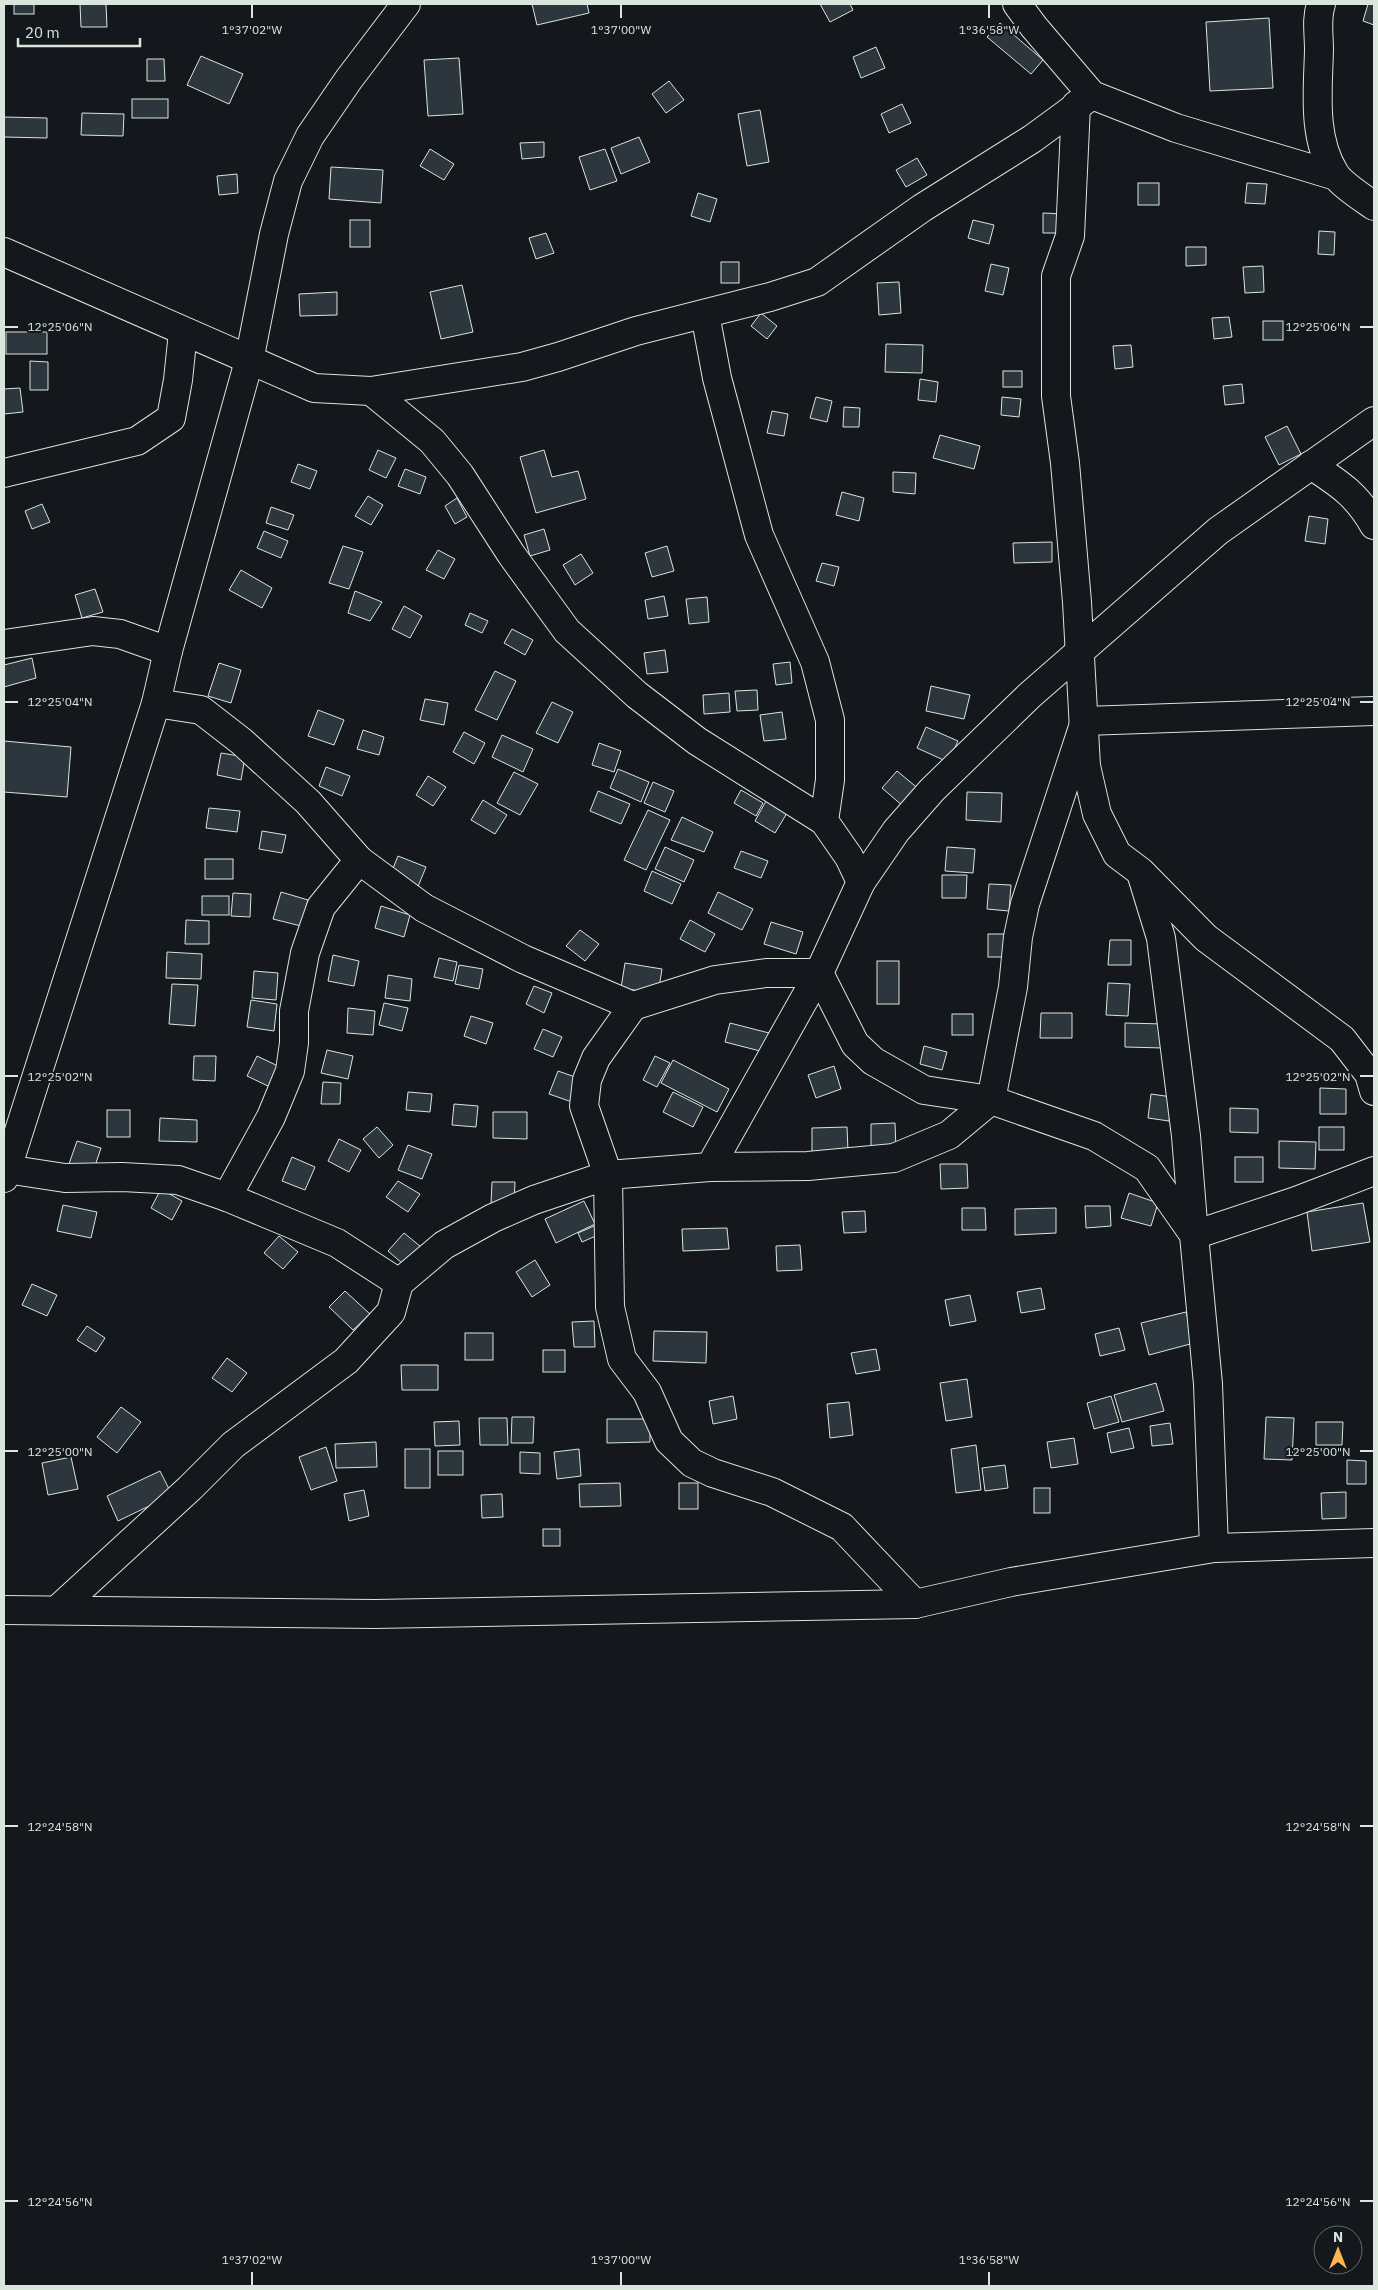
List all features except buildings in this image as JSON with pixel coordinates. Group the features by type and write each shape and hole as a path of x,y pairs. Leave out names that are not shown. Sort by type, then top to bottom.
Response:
{"street":[{"path":"399,1283 337,1243 227,1197 178,1180 122,1176 65,1178 5,1173 156,703 168,651 248,361 274,234 288,181 310,136 349,79 406,4"},
{"path":"1018,4 1084,100 1336,176 1374,206"},
{"path":"1320,4 1317,14 1319,50 1316,74 1317,106 1323,145 1336,176"},
{"path":"4,252 248,361 314,388 370,391 522,367 636,331 705,314 817,282 936,198 1032,139 1084,100"},
{"path":"1084,100 1070,236 1062,254 1056,276 1056,396 1065,462 1085,721 1086,766 1097,814 1118,854 1141,872 1206,938 1342,1039 1369,1074 1374,1091"},
{"path":"705,314 722,396 759,535 815,662 830,720 830,780 824,821"},
{"path":"4,473 137,441 171,418 178,380 183,332"},
{"path":"370,391 432,441 460,475 511,554 567,631 637,695 697,740 824,821 850,857 861,882"},
{"path":"710,1167 819,973 861,882 896,831 932,790 1030,695 1218,531 1374,420"},
{"path":"1311,465 1345,488 1363,505 1374,525"},
{"path":"4,644 93,630 120,634 168,651"},
{"path":"156,703 201,710 241,740 308,802 359,860 424,908 523,959 633,1006"},
{"path":"1085,721 1374,711"},
{"path":"58,1610 190,1488 233,1445 346,1362 391,1312 399,1283 444,1245 493,1218 534,1200 608,1174 710,1167 808,1166 894,1158 949,1135 991,1100 1013,987 1018,937 1025,904 1085,721"},
{"path":"227,1197 271,1117 290,1071 294,1043 294,1011 305,953 322,907 359,860"},
{"path":"1141,872 1161,938 1186,1136 1208,1384 1214,1548"},
{"path":"819,973 766,973 715,980 633,1006 596,1058 587,1080 584,1106 608,1174 610,1308 622,1359 646,1392 669,1441 692,1463 714,1473 772,1492 842,1528 915,1604"},
{"path":"819,973 856,1044 873,1061 924,1090 991,1100 1094,1136 1147,1168 1194,1235"},
{"path":"1194,1235 1296,1202 1374,1171"},
{"path":"4,1610 375,1614 915,1604 1011,1582 1214,1548 1374,1543"}]}
